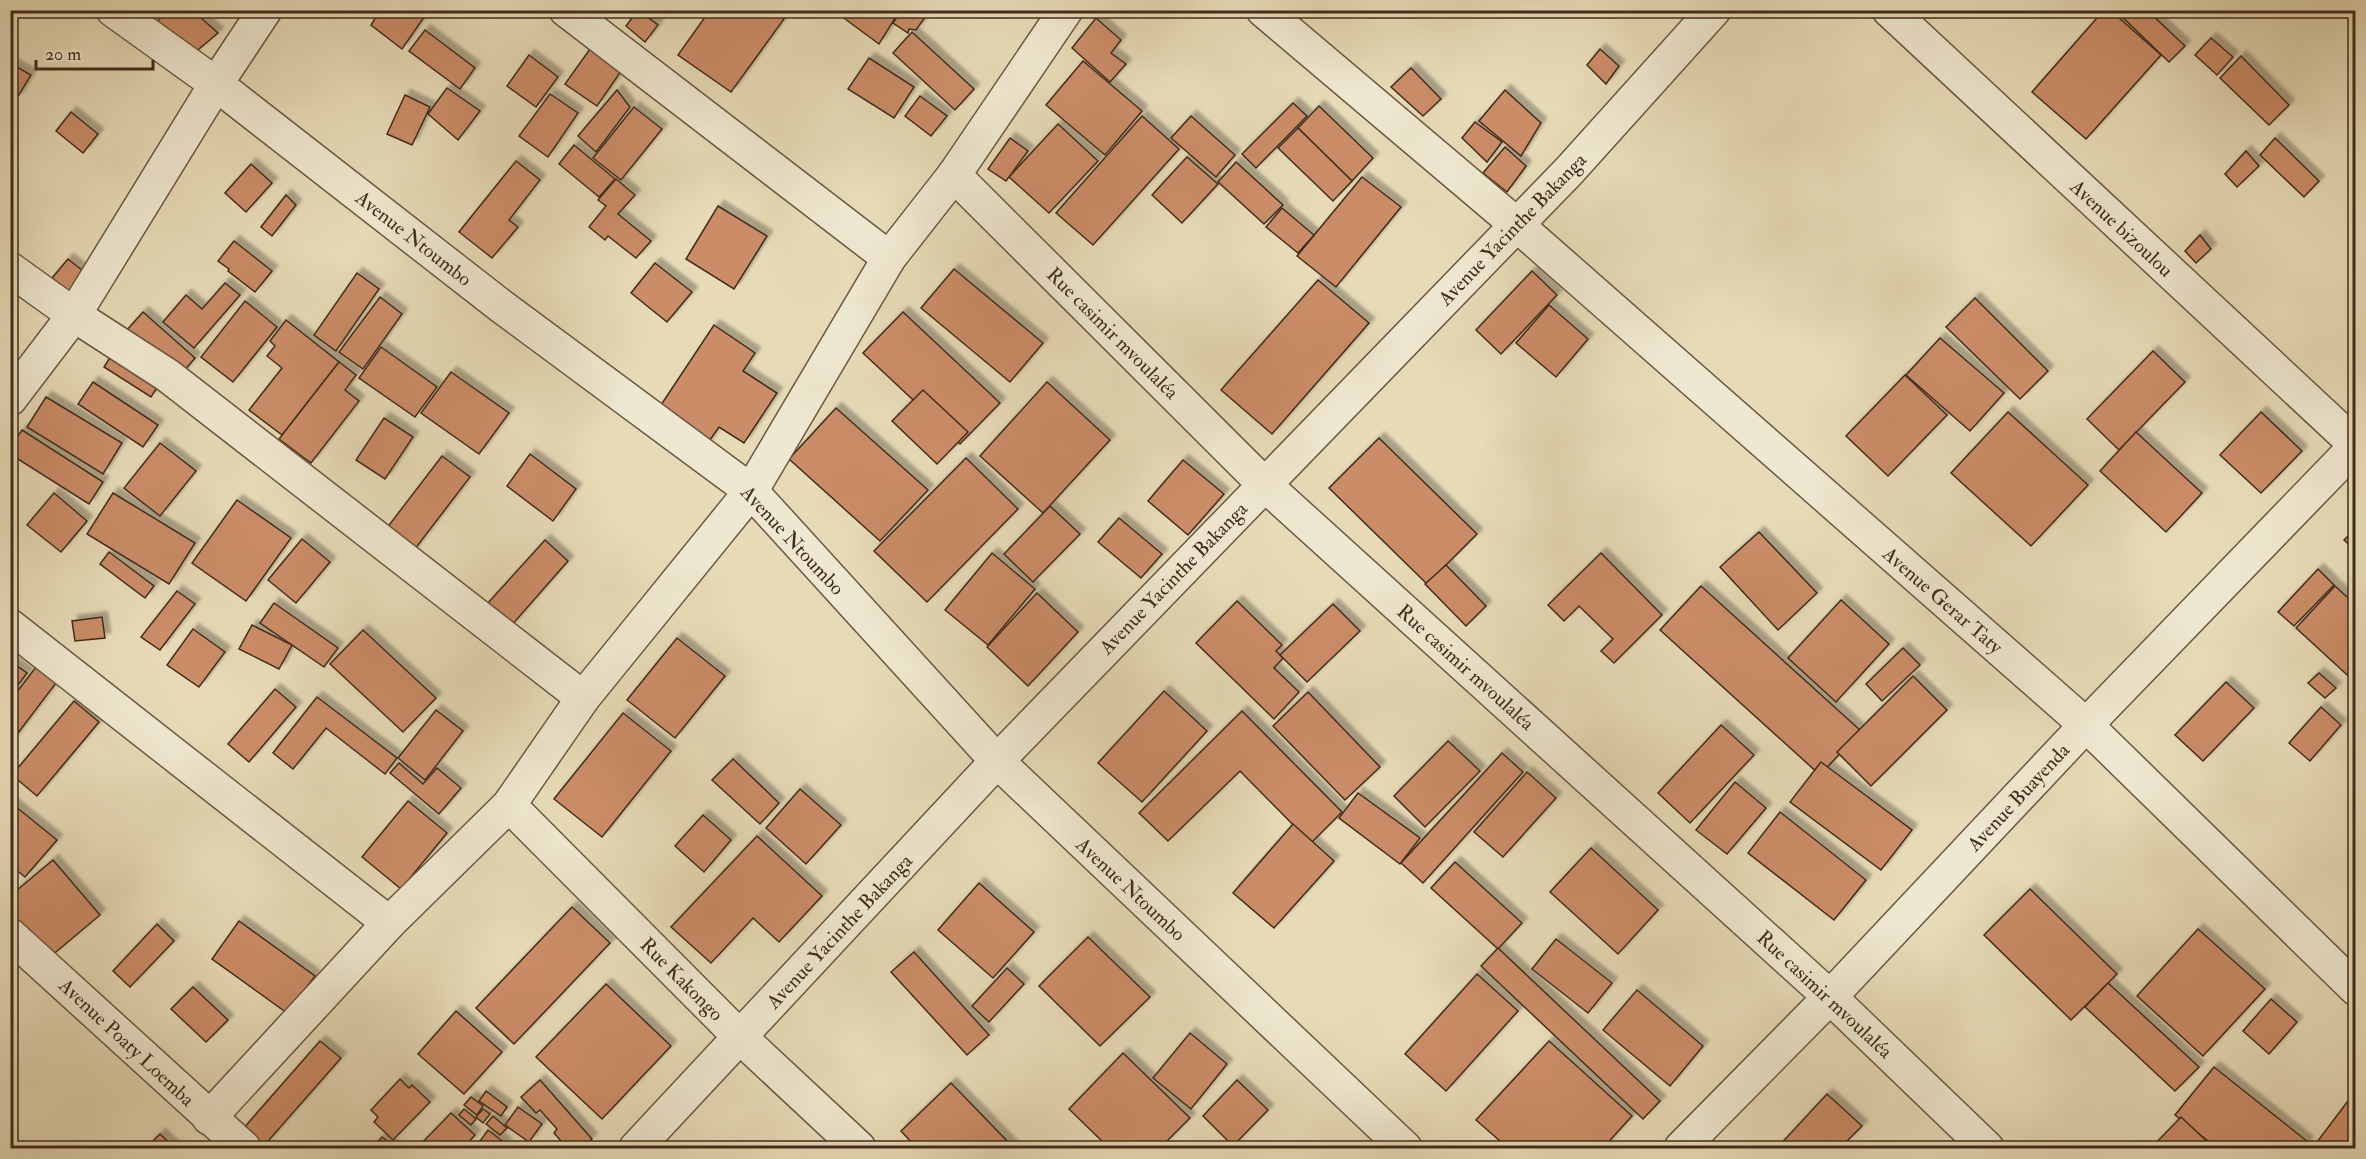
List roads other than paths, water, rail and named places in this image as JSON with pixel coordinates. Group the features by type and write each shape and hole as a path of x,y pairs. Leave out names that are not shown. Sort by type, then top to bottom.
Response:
{"street":[{"name":"Avenue Ntoumbo","path":"113,10 216,84 501,306 751,491 997,761 1406,1149"},
{"path":"10,399 74,315 216,84 265,10"},
{"path":"566,10 889,258"},
{"name":"Avenue Gerar Taty","path":"1263,10 1517,225 2086,725 2355,989"},
{"name":"Avenue Yacinthe Bakanga","path":"636,1149 997,761 1517,225 1714,10"},
{"name":"Avenue bizoulou","path":"1888,10 2355,445"},
{"path":"209,1118 389,923 509,805 583,699 751,491 889,258 954,175 1056,14"},
{"name":"Rue casimir mvoulaléa","path":"954,175 1264,484 1830,997 1987,1149"},
{"path":"10,268 74,315 167,375 583,699"},
{"name":"Avenue Buayenda","path":"1681,1149 1830,997 2086,725 2355,445"},
{"path":"10,626 389,923"},
{"name":"Rue Kakongo","path":"509,805 740,1037 859,1149"},
{"name":"Avenue Poaty Loemba","path":"10,935 244,1149"}]}
